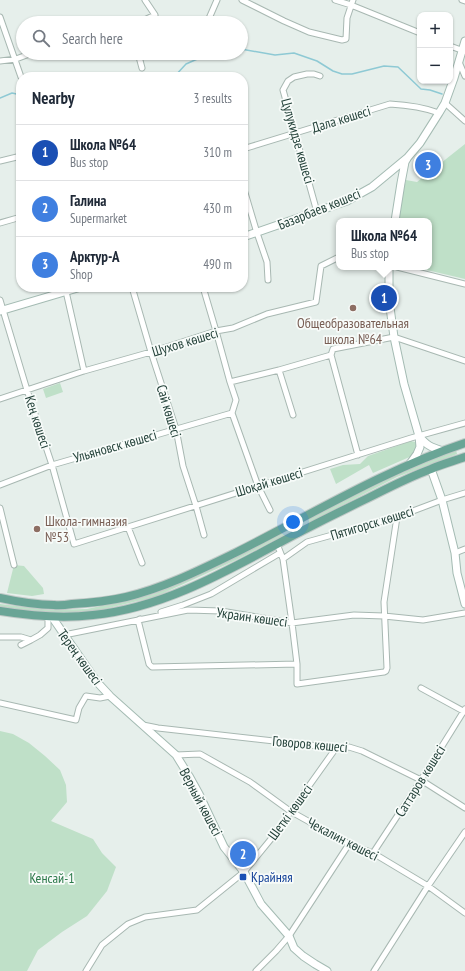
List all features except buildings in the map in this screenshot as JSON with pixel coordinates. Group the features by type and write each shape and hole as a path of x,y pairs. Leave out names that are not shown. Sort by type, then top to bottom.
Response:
{"main road":[{"path":"0,598 21,602 55,605 92,603 126,597 149,590 179,579 214,563 272,535 366,485 409,465 465,444"},
{"path":"0,611 50,617 94,616 150,603 183,591 209,579 379,492 430,468 465,457"}],"street":[{"path":"145,0 155,15 153,16"},
{"path":"210,16 217,0"},
{"path":"242,0 309,32 342,40 346,39 347,18 352,2"},
{"path":"335,0 352,2 417,32"},
{"path":"0,17 16,59 0,61"},
{"path":"395,218 405,162 440,114 464,51 465,41"},
{"path":"453,47 464,51"},
{"path":"16,60 20,72"},
{"path":"140,60 142,68"},
{"path":"459,62 465,76"},
{"name":"Цулукидзе көшесі","path":"317,212 283,90 288,81 294,78 307,74 320,76"},
{"path":"445,103 465,121"},
{"name":"Дала көшесі","path":"248,147 390,104 413,106 440,114"},
{"path":"0,160 16,157"},
{"name":"Базарбаев көшесі","path":"248,235 347,201 372,187 408,157"},
{"path":"248,204 256,233 267,262 268,280"},
{"path":"0,223 16,218"},
{"name":"Шухов көшесі","path":"0,399 84,371 232,328 267,314 316,302 321,266 336,258"},
{"path":"389,270 389,300 394,337 404,384 419,436 420,447 409,465"},
{"path":"409,270 465,284"},
{"path":"1,310 57,292"},
{"path":"67,292 84,371"},
{"name":"Сай көшесі","path":"133,292 176,429 183,466 204,535"},
{"path":"204,292 236,400 232,413 258,486 270,510"},
{"name":"Кең көшесі","path":"0,300 1,310 52,465 74,544"},
{"path":"358,455 331,356 334,349 394,337 465,361"},
{"path":"230,382 331,356"},
{"path":"280,370 293,415"},
{"name":"Ульяновск көшесі","path":"0,486 52,465 232,413"},
{"name":"Шоқай көшесі","path":"74,544 465,423"},
{"path":"419,436 429,446 443,451"},
{"path":"430,468 442,500 455,553 457,573 465,604"},
{"name":"Пятигорск көшесі","path":"283,559 307,542 397,517 465,492"},
{"path":"0,508 14,565"},
{"path":"277,544 283,559 297,664 297,684 384,672 387,668 384,602 397,517"},
{"path":"128,527 142,564"},
{"path":"455,553 465,549"},
{"path":"280,553 211,594 184,605 138,620 148,664 152,667 297,664"},
{"name":"Украин көшесі","path":"64,635 188,610 221,612 292,623 354,615 423,620 465,613"},
{"path":"22,645 40,635 48,628 50,617"},
{"name":"Терең көшесі","path":"50,617 97,682 110,696"},
{"path":"0,637 21,637 31,640"},
{"path":"421,688 465,710"},
{"path":"0,703 76,720 86,696 100,698 110,696"},
{"name":"Верный көшесі","path":"110,696 176,755 199,794 224,846 244,872 261,904 289,936 294,948 303,956 327,971"},
{"name":"Саттаров көшесі","path":"373,854 465,710"},
{"name":"Говоров көшесі","path":"141,725 336,748 349,747 362,750 421,780 465,808"},
{"name":"Шеткі көшесі","path":"86,971 102,945 128,924 145,917 197,910 244,872 271,839 336,748"},
{"name":"Чекалин көшесі","path":"176,755 200,754 250,782 290,811 349,844 373,854 428,886 465,913"},
{"path":"374,971 428,886 465,832"},
{"path":"256,971 289,936 349,844"}],"green space":[{"path":"465,144 465,279 427,270 432,270 432,218 399,218 406,180 417,182"},
{"path":"60,383 63,392 46,398 43,389"},
{"path":"411,441 415,442 417,446 414,455 373,473 369,465 336,484 330,469 343,465 360,464 368,456"},
{"path":"456,450 457,454 397,477 234,561 155,597 87,613 50,614 0,607 0,604 50,610 87,609 154,594 233,557 395,474"},
{"path":"14,565 24,566 43,588 44,594 32,596 7,593"},
{"name":"Кенсай-1","path":"0,731 13,734 29,743 60,770 66,785 67,802 51,821 93,839 102,853 116,867 107,891 87,916 38,950 27,971 0,971"}],"waterway":[{"path":"248,50 275,55 294,53 317,61 333,71 342,74 352,74 384,66 398,67 421,89 442,94"},
{"path":"179,72 186,64 195,60"},
{"path":"0,98 12,93 16,94"}],"place":[{"name":"Арктур-А","path":"428,165"},
{"name":"Школа №64","path":"384,298"},
{"name":"Общеобразовательная школа №64","path":"353,308"},
{"name":"Школа-гимназия №53","path":"37,529"},
{"name":"Галина","path":"243,854"},
{"name":"Крайняя","path":"243,877"}]}
